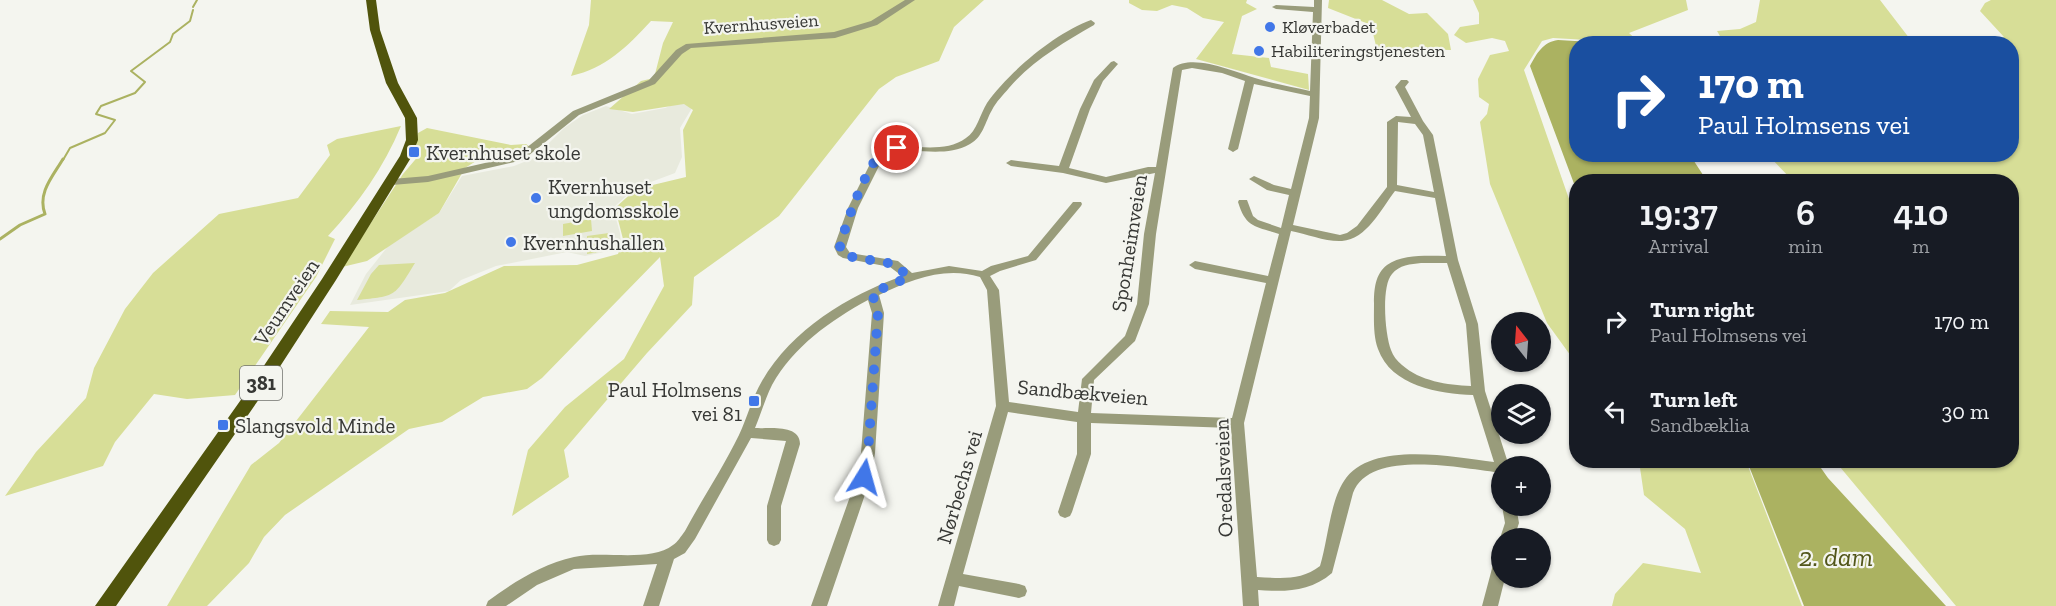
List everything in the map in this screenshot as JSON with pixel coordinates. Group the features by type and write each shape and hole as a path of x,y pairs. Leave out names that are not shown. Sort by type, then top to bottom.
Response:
{"main road":[{"name":"Veumveien","path":"105,606 257,388 392,182 409,148 412,123 410,112 393,83 384,59 375,30 371,0"}],"street":[{"name":"Kvernhusveien","path":"392,182 428,179 519,158 576,113 652,82 679,52 689,46 835,36 874,23 911,0"},
{"name":"Oredalsveien","path":"1251,606 1238,423 1314,118 1316,95 1317,5 1276,7"},
{"path":"909,277 894,264 847,256 842,253 840,247 853,208 880,154 897,148 934,152 960,146 971,139 979,129 987,110 1007,84 1031,61 1052,44 1091,23"},
{"path":"1063,170 1085,109 1100,80 1114,64"},
{"name":"Sponheimveien","path":"1065,512 1084,454 1084,416 1088,379 1131,338 1143,304 1150,234 1178,68 1186,65 1212,69 1240,75 1250,80"},
{"path":"1233,149 1250,80 1316,95"},
{"path":"1404,82 1400,87 1428,135 1452,260 1472,324 1478,391 1499,456"},
{"path":"1243,202 1248,217 1254,222 1287,230 1340,237 1351,236 1361,228 1392,187 1392,122 1396,119 1419,121"},
{"path":"1011,163 1063,170 1106,180 1148,170 1160,170"},
{"path":"1254,179 1271,188 1296,193"},
{"path":"1392,187 1439,196"},
{"path":"494,606 525,583 556,568 596,560 645,560 668,555 680,549 690,536 747,433 767,382 790,351 810,331 847,305 909,277 951,269 974,271 984,275 1000,264 1023,263 1032,258 1077,204"},
{"path":"1452,260 1417,260 1390,268 1380,288 1381,333 1388,358 1401,372 1425,383 1478,391"},
{"path":"1195,265 1274,281"},
{"name":"Sandbækveien","path":"984,275 993,290 1003,406 1025,411 1084,416 1238,423"},
{"path":"819,606 864,477 868,453 878,313 872,293"},
{"name":"Nørbechs vei","path":"946,606 1003,406"},
{"path":"747,433 785,434 793,438 774,506 774,540"},
{"path":"1249,583 1291,585 1306,583 1318,578 1328,569 1349,482 1364,468 1381,462 1406,459 1491,466"},
{"path":"651,606 668,555"},
{"path":"954,579 1018,591"},
{"path":"1490,606 1495,588"}],"shaded area":[{"path":"591,0 984,0 954,27 939,61 896,77 879,89 779,216 694,277 692,305 647,353 564,450 569,477 512,516 528,450 565,407 624,359 664,286 660,257 542,378 527,389 483,397 442,422 409,429 285,515 264,537 249,563 207,606 167,606 251,465 279,443 369,327 321,324 330,311 388,312 405,300 445,293 504,266 577,265 618,254 623,239 615,208 636,189 686,177 683,130 693,110 684,104 633,112 609,109 641,81 654,78 663,43 673,22 651,21 605,62 571,76 589,25"},
{"path":"1129,0 1247,0 1246,3 1257,9 1242,16 1232,54 1269,58 1271,67 1308,74 1309,90 1196,59 1224,22 1203,18 1187,8 1172,5 1157,11 1142,10 1129,3"},
{"path":"1329,0 1382,0 1409,14 1427,13 1448,34 1451,50 1404,49 1391,54 1374,55 1376,46 1371,25 1328,8"},
{"path":"1473,0 1686,0 1688,10 1629,33 1632,36 1569,36 1569,39 1553,38 1542,41 1524,70 1569,199 1569,353 1551,329 1551,312 1542,312 1490,184 1480,122 1487,114 1489,104 1479,97 1478,79 1490,55 1509,51 1505,41 1492,38 1466,43 1454,35 1460,27 1479,24 1479,13"},
{"path":"1760,0 1880,0 1908,36 1720,36 1717,31 1740,29 1756,22"},
{"path":"1991,0 2056,0 2056,606 1956,606 1841,468 2019,468 2019,174 1786,174 1775,162 2019,162 2019,36 2003,36 1980,11 1985,3"},
{"name":"Kvernhuset ungdomsskole","path":"677,103 695,103 680,128 682,157 675,173 635,188 613,208 620,233 621,244 618,249 585,256 567,252 496,266 461,280 449,291 350,305 366,274 389,245 439,213 462,176 514,166 534,158 564,128 583,115 606,106 632,114 665,108"},
{"path":"401,126 387,156 369,184 328,236 335,239 316,277 235,395 187,399 154,394 115,442 103,466 5,496 36,452 86,398 94,368 125,309 153,273 219,214 298,198 330,155 327,145 337,139"},
{"path":"427,128 511,145 526,144 530,147 511,159 505,153 484,156 465,168 439,213 367,261 342,267 403,174 420,154 416,148 418,133"},
{"path":"591,219 592,231 563,236 563,224"},
{"path":"609,233 610,250 587,254 587,236"},
{"path":"415,263 403,283 393,293 357,300 371,274 379,265"},
{"path":"1640,468 1749,468 1802,606 1612,606 1615,594 1643,563 1701,573 1685,529 1644,495"}],"water":[{"path":"1553,41 1569,41 1569,162 1695,162 1702,174 1570,174 1530,66 1544,46"},
{"name":"2. dam","path":"1750,468 1821,468 1946,606 1804,606"}],"waterway":[{"path":"193,7 197,0"},
{"path":"63,160 70,148 105,133 115,120 96,114 101,106 135,93 145,82 131,71 170,42 173,34 190,21 193,10"},
{"path":"0,239 20,225 45,214 43,206 45,192 63,159"}],"place":[{"name":"Kløverbadet","path":"1270,27"},
{"name":"Habiliteringstjenesten","path":"1259,51"},
{"name":"Kvernhuset skole","path":"414,152"},
{"name":"Kvernhuset ungdomsskole","path":"536,198"},
{"name":"Kvernhushallen","path":"511,242"},
{"name":"Paul Holmsens vei 81","path":"754,401"},
{"name":"Slangsvold Minde","path":"223,425"}],"route":[{"path":"864,477 868,453 878,313 872,293 909,277 894,264 847,256 842,253 840,247 853,208 876,160 884,151 897,148"}]}
